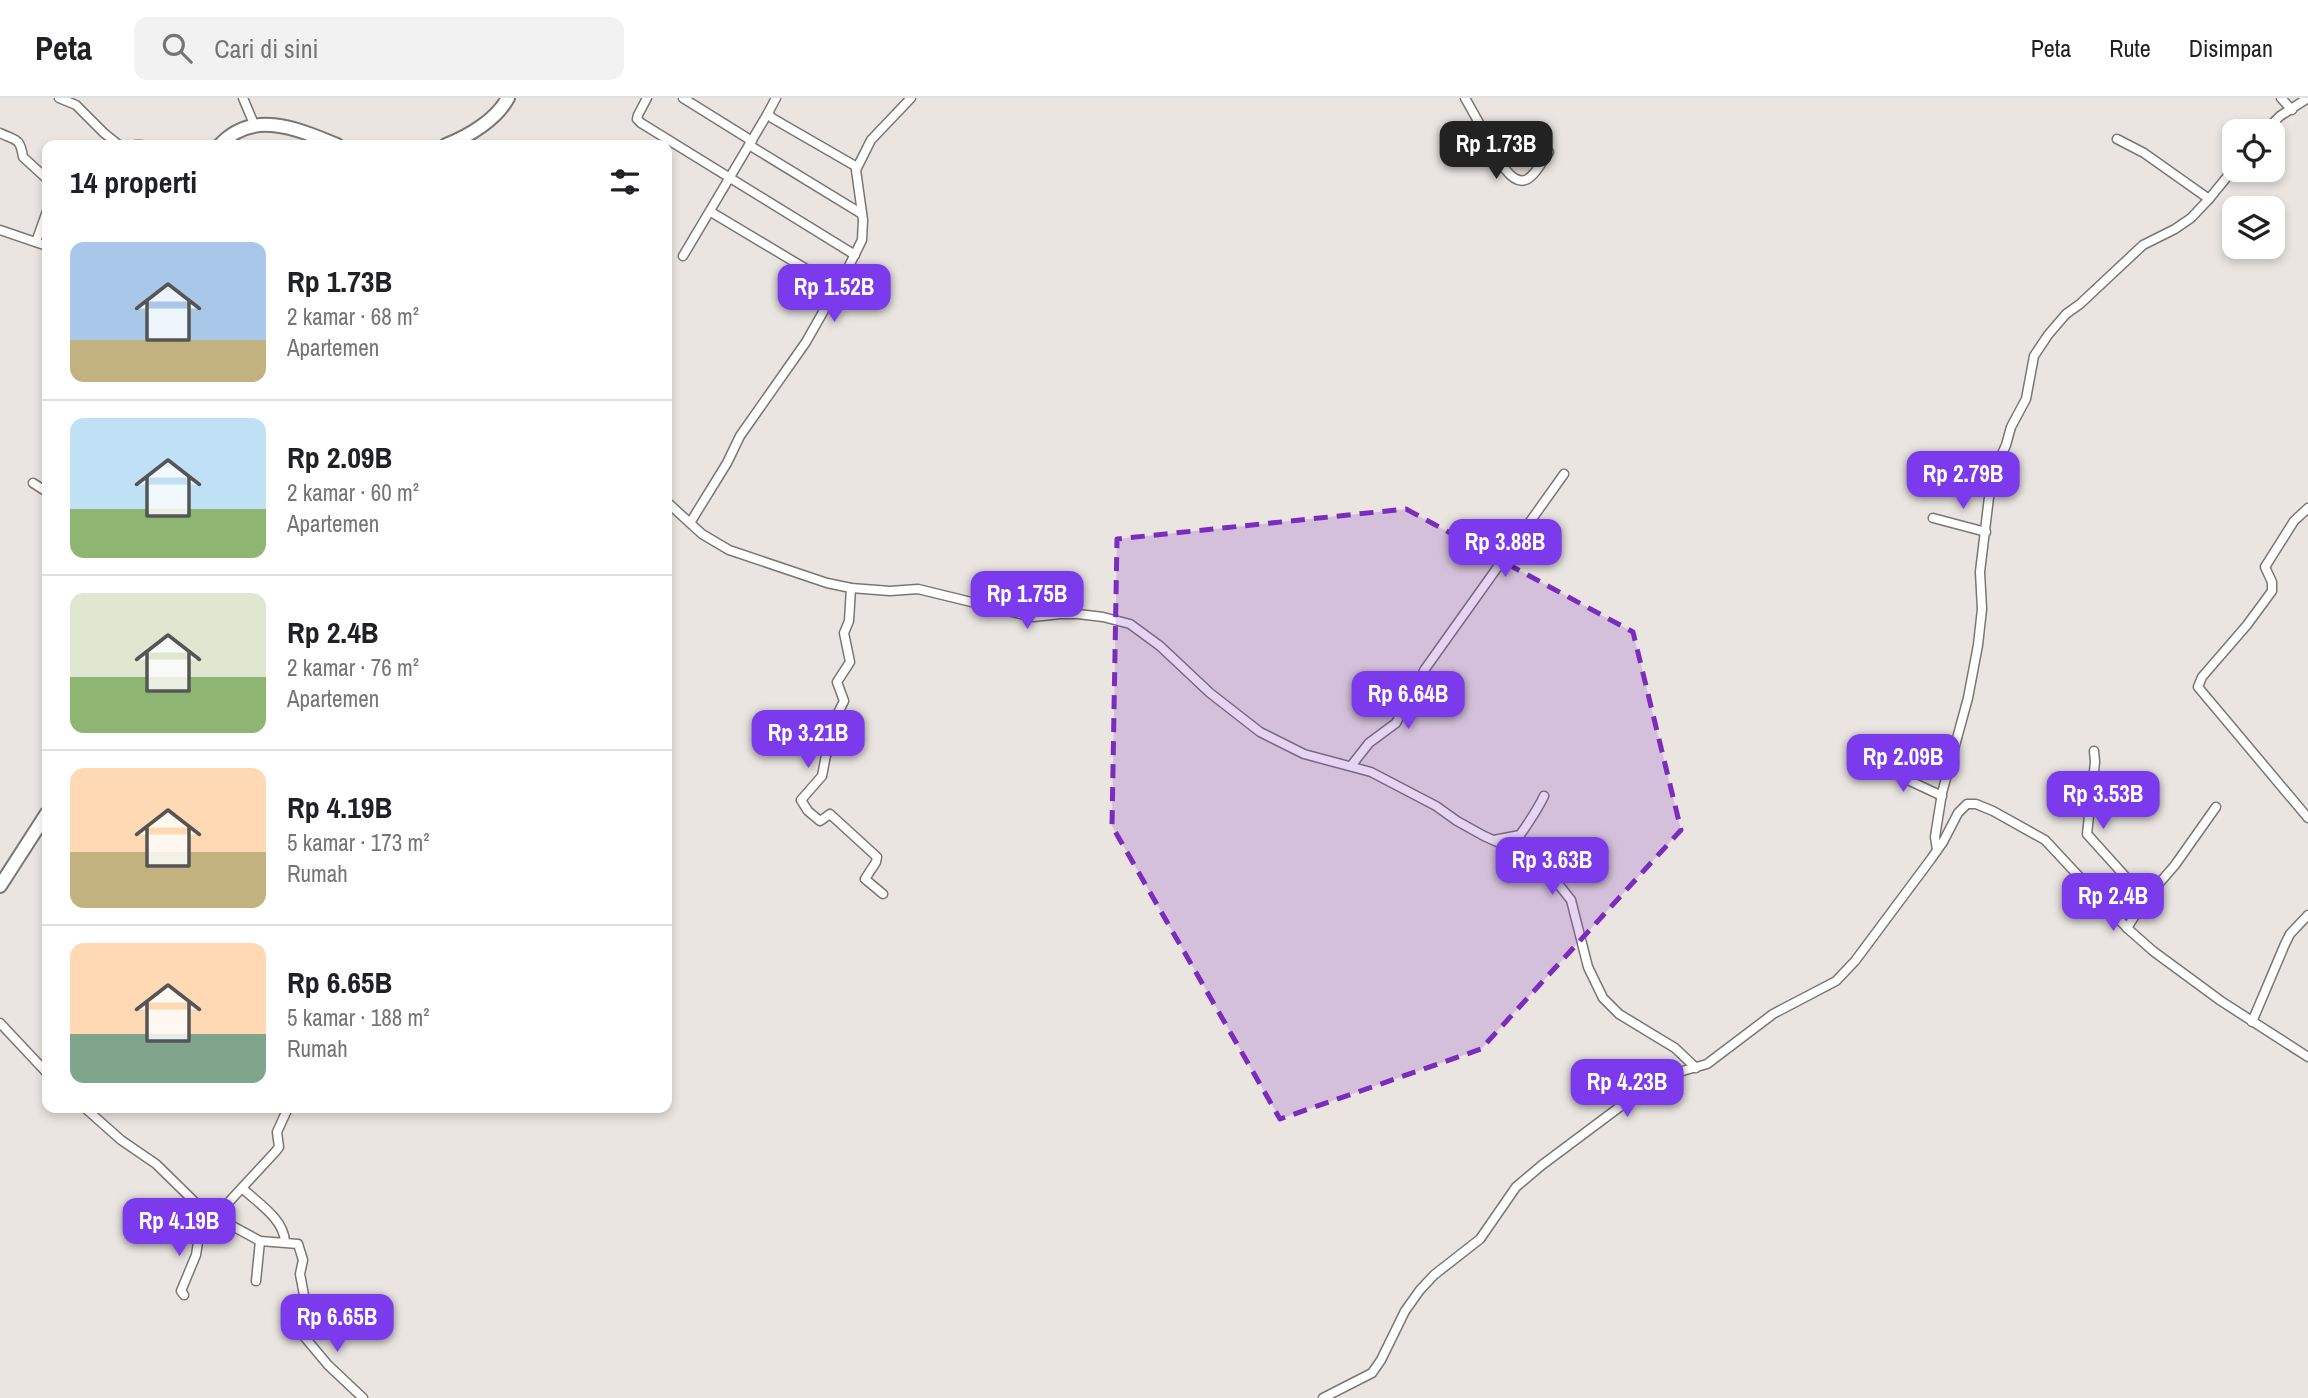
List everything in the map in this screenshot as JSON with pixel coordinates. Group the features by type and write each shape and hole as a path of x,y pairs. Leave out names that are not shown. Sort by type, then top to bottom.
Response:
{"main road":[{"path":"456,140 476,130 505,104 508,98"},
{"path":"225,140 235,131 254,124 290,129 322,140"},
{"path":"0,886 42,821"}],"street":[{"path":"59,98 76,105 113,140"},
{"path":"243,98 254,124"},
{"path":"647,98 638,115 639,121 669,140"},
{"path":"683,98 750,144 862,214"},
{"path":"690,523 727,463 740,436 806,342 838,288 862,240 857,167 871,140 911,98"},
{"path":"1465,98 1505,169 1513,178 1523,181 1529,179 1549,152"},
{"path":"2281,98 2291,110"},
{"path":"2277,119 2308,98"},
{"path":"683,256 768,113 772,100"},
{"path":"768,113 772,118 857,167"},
{"path":"0,133 20,143 23,146 23,157 42,174"},
{"path":"2117,139 2144,153 2209,199"},
{"path":"672,142 855,255"},
{"path":"1937,850 1935,837 1942,796 1968,698 1978,645 1982,609 1980,572 1990,489 2011,427 2026,399 2034,356 2066,314 2143,245 2191,218 2223,182"},
{"path":"711,212 838,288"},
{"path":"36,242 42,225"},
{"path":"0,230 42,244"},
{"path":"1351,766 1369,743 1396,723 1425,669 1564,474"},
{"path":"33,483 42,489"},
{"path":"672,507 702,534 729,550 790,572 851,588 890,591 918,589 1033,617 1078,614 1130,624 1160,646 1260,733 1304,754 1371,772 1436,806 1457,821 1533,859 1567,892 1588,967 1603,998 1619,1014 1675,1048 1696,1068"},
{"path":"2308,508 2294,521 2265,567 2272,582 2272,591 2202,677 2198,687 2308,818"},
{"path":"1933,518 1986,532"},
{"path":"851,588 849,621 844,633 850,662 837,682 844,701 838,713 841,734 826,755 822,776 802,800 808,811 820,821 830,814 833,815 877,857 866,879 883,894"},
{"path":"2094,751 2087,834 2144,901"},
{"path":"1882,762 1895,774 1942,796"},
{"path":"1494,840 1520,835 1544,796"},
{"path":"1323,1398 1372,1373 1405,1311 1420,1290 1434,1275 1480,1239 1516,1187 1581,1134 1645,1088 1723,1054 1754,1028 1787,1006 1836,981 1855,961 1937,850 1962,807 1971,803 1984,807 2045,840 2127,928 2182,974 2308,1057"},
{"path":"2127,928 2144,901 2175,865 2216,807"},
{"path":"2252,1022 2285,944 2308,915"},
{"path":"0,1023 42,1068"},
{"path":"91,1113 121,1140 156,1164 203,1210 260,1241 297,1243 303,1260 300,1274 304,1298 297,1310 290,1315 292,1322 328,1365 363,1398"},
{"path":"215,1217 279,1147 277,1132 286,1113"},
{"path":"242,1188 275,1219 282,1228 285,1242"},
{"path":"184,1295 181,1289 196,1255 203,1210"},
{"path":"256,1281 260,1241"}],"highlighted area":[{"path":"1406,509 1633,632 1681,830 1481,1049 1280,1119 1112,826 1117,539"}]}
